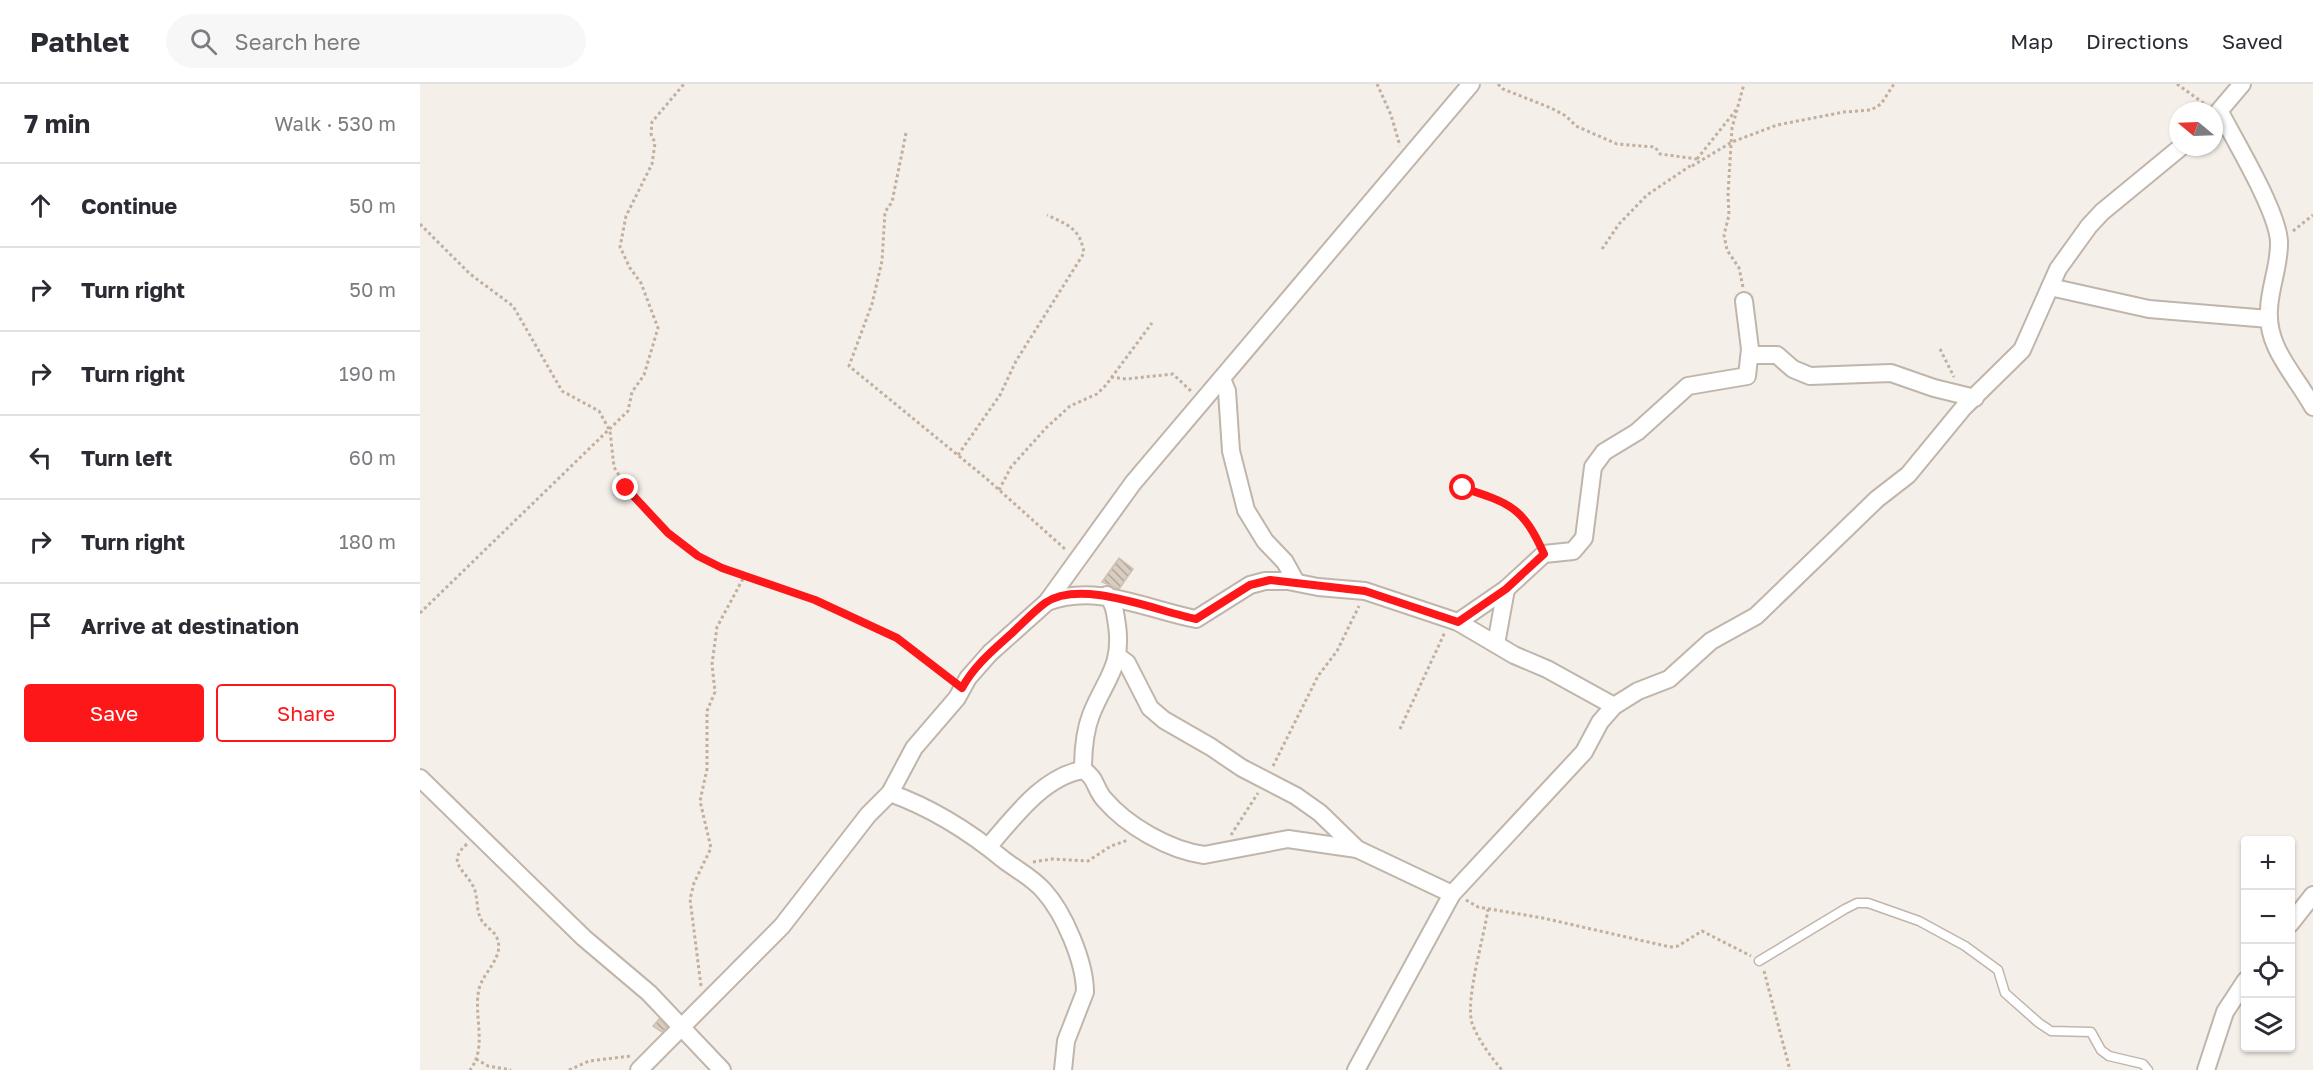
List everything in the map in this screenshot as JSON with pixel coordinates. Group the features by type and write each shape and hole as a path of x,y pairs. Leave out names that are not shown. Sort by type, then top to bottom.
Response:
{"street":[{"path":"639,1070 782,926 868,815 890,794 914,748 947,710 990,653 1047,602 1133,483 1471,84"},
{"path":"2223,104 2242,84"},
{"path":"2223,127 2268,207 2279,240 2269,320 2275,349 2313,406"},
{"path":"1356,1070 1455,890 1584,752 1600,722 1614,706 1631,695 1669,679 1711,641 1756,616 1877,499 1908,475 1973,397 2022,350 2066,255 2102,212 2170,156"},
{"path":"2050,287 2149,309 2269,320"},
{"path":"1455,621 1506,589 1544,554 1573,550 1584,538 1593,467 1604,452 1637,432 1688,386 1747,376 1750,355 1744,301"},
{"path":"1750,355 1778,354 1793,369 1810,376 1891,373 1973,397"},
{"path":"1222,380 1227,391 1231,451 1246,510 1265,541 1285,562 1296,582"},
{"path":"1047,602 1079,593 1107,595 1165,613 1196,619 1258,582 1296,582 1365,591 1455,621 1614,706"},
{"path":"1496,644 1506,589"},
{"path":"1083,770 1084,737 1087,726 1119,657 1120,640 1116,614 1114,604 1107,595"},
{"path":"1119,657 1127,663 1150,708 1157,714 1242,768 1296,796 1320,813 1357,849"},
{"path":"989,846 1038,794 1065,774 1083,770 1092,776 1102,797 1113,810 1150,834 1191,853 1210,854 1288,839 1357,849 1455,890"},
{"path":"420,778 479,833 584,938 638,983 722,1070"},
{"path":"890,794 916,802 989,846 1043,889 1052,901 1072,941 1083,973 1085,992 1066,1041 1063,1070"},
{"path":"2295,918 2313,895"},
{"path":"2206,1070 2225,1012 2241,988"}],"lane":[{"path":"1759,961 1845,909 1857,903 1868,903 1919,921 1965,946 1998,970 2005,993 2051,1031 2091,1032 2101,1050 2109,1056 2143,1064 2148,1070"}],"path":[{"path":"420,613 610,431 628,411 632,392 644,375 658,328 640,283 624,258 620,238 626,216 650,174 655,149 650,129 652,122 684,84"},
{"path":"1377,84 1407,159"},
{"path":"1498,84 1503,89 1551,108 1566,116 1576,126 1617,144 1655,147 1660,153 1697,159"},
{"path":"1744,84 1732,142 1728,194 1730,214 1724,235 1727,250 1739,268 1744,301"},
{"path":"1602,249 1619,224 1647,195 1732,142 1794,120 1871,110 1881,104 1894,84"},
{"path":"2176,84 2202,102"},
{"path":"1692,166 1737,109"},
{"path":"906,133 892,202 885,212 882,261 873,304 849,366 999,490 1078,561"},
{"path":"958,456 1000,394 1016,361 1084,253 1082,238 1067,225 1047,215"},
{"path":"2279,240 2313,215"},
{"path":"420,225 470,274 513,306 562,391 599,411 610,431 614,467 626,488 661,526 698,556 815,600 897,638 962,688"},
{"path":"999,490 1011,467 1046,428 1070,405 1097,394 1152,323"},
{"path":"1940,349 1952,374 1973,397"},
{"path":"1111,377 1126,379 1173,374 1204,401"},
{"path":"1463,488 1506,503 1520,513 1544,554"},
{"path":"704,1005 690,899 694,883 711,848 700,801 707,769 707,711 715,692 712,664 717,627 745,575"},
{"path":"1210,854 1225,844 1248,813 1280,755 1318,676 1353,623 1365,591"},
{"path":"1400,729 1455,621"},
{"path":"470,1070 476,1059 479,990 497,956 499,946 497,937 480,917 473,886 457,864 457,855 479,833"},
{"path":"1018,870 1032,862 1052,858 1088,861 1111,846 1150,834"},
{"path":"1455,890 1470,903 1488,909 1543,918 1670,946 1678,946 1702,931 1759,961 1766,976 1790,1070"},
{"path":"1488,909 1469,1003 1472,1023 1489,1055 1502,1070"},
{"path":"569,1070 589,1061 654,1056"},
{"path":"476,1059 488,1066 510,1070"}],"building":[{"path":"1119,558 1133,569 1119,589 1102,582"},
{"path":"659,1019 667,1027 662,1032 653,1026"}],"route":[{"path":"626,488 668,533 679,539 688,550 698,556 722,568 815,600 897,638 962,688 990,653 1047,602 1079,593 1095,596 1107,595 1165,613 1196,619 1250,585 1265,580 1288,581 1318,587 1365,591 1458,622 1506,589 1544,554 1520,513 1506,503 1463,488"}]}
